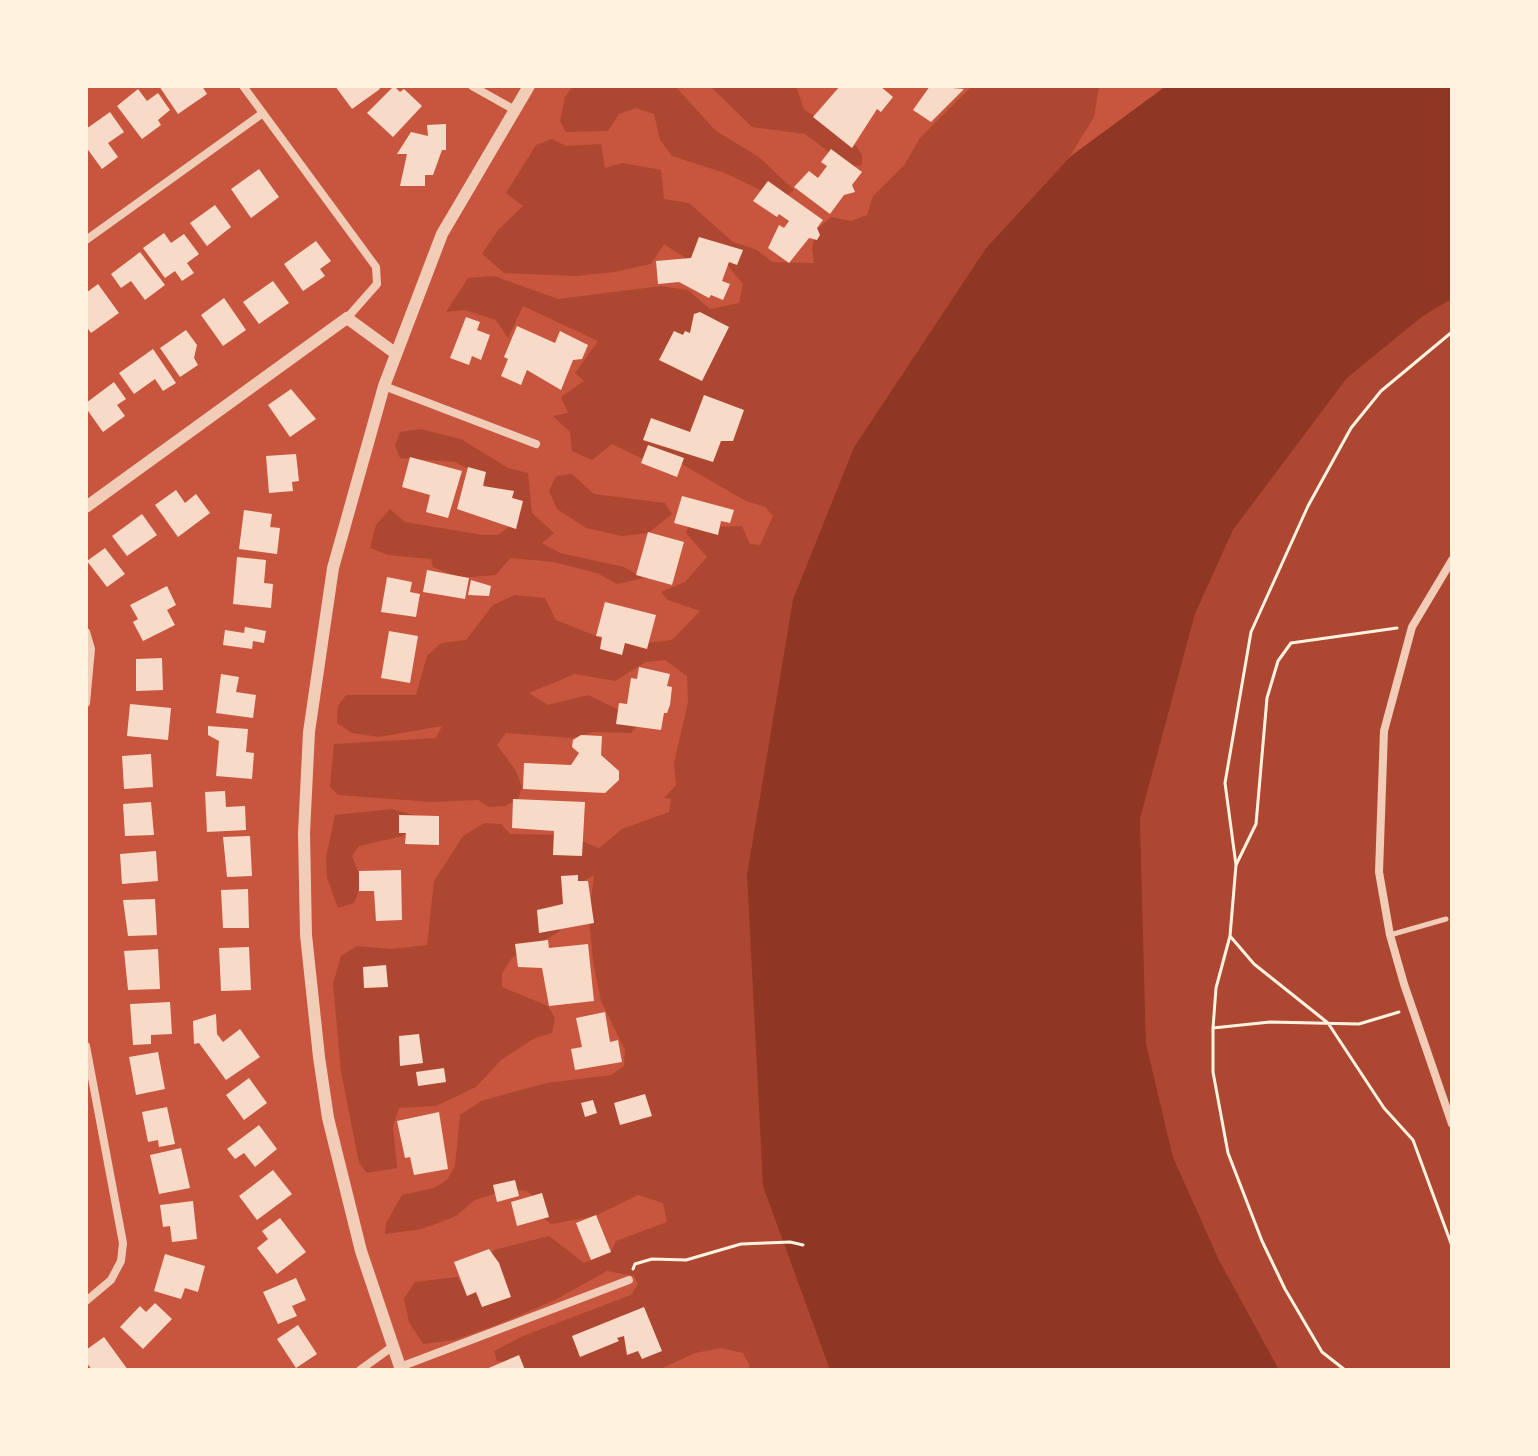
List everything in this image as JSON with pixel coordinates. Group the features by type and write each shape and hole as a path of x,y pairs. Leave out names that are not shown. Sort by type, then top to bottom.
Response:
{"street":[{"path":"86,507 347,318 377,284 376,267 243,86"},
{"path":"472,86 513,109"},
{"path":"529,86 442,234 384,386 333,568 316,667 304,833 306,935 328,1118 361,1251 400,1368 629,1280"},
{"path":"86,240 263,113"},
{"path":"347,318 395,353"},
{"path":"384,386 536,444"},
{"path":"1452,560 1412,627 1384,731 1379,872 1390,935 1452,1124"},
{"path":"86,632 91,649 86,703"},
{"path":"86,1046 123,1243 121,1261 111,1280 86,1301"},
{"path":"360,1370 392,1347"}],"lane":[{"path":"1390,935 1446,919"}],"path":[{"path":"1345,1370 1322,1352 1262,1241 1228,1153 1213,1072 1216,988 1230,936 1236,865 1225,783 1251,632 1308,506 1351,428 1381,391 1452,332"},
{"path":"1236,865 1256,824 1267,698 1278,661 1291,643 1412,627"},
{"path":"1230,936 1254,964 1328,1023 1384,1108 1413,1140 1452,1246"},
{"path":"1213,1028 1359,1024 1412,1009"},
{"path":"629,1280 635,1264 652,1259 686,1260 741,1244 790,1242 803,1245"}],"shaded area":[{"path":"573,86 675,86 716,131 759,157 794,190 781,200 725,173 672,156 660,140 654,114 636,108 619,114 608,131 566,132 560,121 565,97"},
{"path":"710,86 796,86 804,109 856,146 862,155 862,165 849,167 805,134 752,127"},
{"path":"972,86 1099,86 1094,117 1067,161 986,248 854,447 793,599 747,874 831,1370 747,1370 750,1366 743,1353 721,1348 695,1353 658,1370 524,1370 511,1362 497,1361 494,1351 523,1336 631,1295 638,1284 634,1276 607,1271 555,1300 494,1326 454,1340 423,1344 409,1322 404,1298 415,1282 457,1277 469,1295 485,1290 485,1261 494,1250 549,1236 584,1263 611,1252 616,1241 667,1222 663,1203 638,1195 595,1216 552,1224 541,1217 539,1202 527,1191 509,1189 475,1200 456,1216 422,1229 385,1234 386,1223 402,1195 434,1188 447,1180 455,1166 460,1115 481,1101 546,1083 611,1075 624,1066 625,1050 601,1001 593,961 589,917 594,875 570,889 559,932 512,958 502,973 502,987 548,1006 555,1018 552,1033 535,1038 501,1060 476,1087 436,1106 399,1108 393,1126 397,1168 367,1173 359,1163 341,1072 333,984 341,956 357,946 392,949 427,945 434,881 463,836 484,823 501,824 510,834 567,835 599,848 622,829 669,812 671,799 664,798 676,785 674,763 688,702 687,676 665,660 646,662 615,681 575,674 529,693 548,705 588,695 625,713 637,726 631,733 593,732 573,738 506,733 497,745 516,771 522,787 518,799 505,806 489,807 478,800 432,802 338,795 330,787 334,744 436,738 442,726 379,737 352,733 337,723 338,706 346,695 416,695 427,656 441,643 466,640 493,605 515,595 545,598 556,620 606,640 637,644 672,640 700,611 668,600 661,592 685,582 707,557 686,533 692,518 709,527 742,526 750,544 760,545 773,516 765,507 746,501 680,463 645,460 612,444 592,460 572,451 570,432 553,416 568,413 561,397 584,381 575,373 598,341 523,306 508,338 496,320 464,310 446,312 468,278 494,276 558,299 661,286 688,290 710,309 739,303 743,284 728,266 714,267 690,261 664,244 651,264 614,272 576,276 504,273 482,254 498,230 523,206 506,193 536,145 552,139 566,146 601,144 605,168 622,163 661,170 664,199 689,203 733,242 757,250 772,262 814,263 812,249 816,230 831,217 851,221 867,215 873,196 905,164 920,138"},
{"path":"1166,86 1452,86 1452,299 1423,316 1347,378 1233,530 1195,614 1140,819 1146,1043 1173,1157 1219,1260 1279,1370 830,1370 763,1186 747,874 793,599 854,447 986,248 1071,156"},
{"path":"1452,299 1452,1370 1278,1370 1219,1260 1173,1157 1146,1043 1140,819 1195,614 1233,530 1347,378 1423,316"},
{"path":"420,429 461,439 508,468 528,473 532,513 554,533 542,543 560,553 624,567 644,578 617,584 597,573 554,562 510,558 496,575 460,578 433,567 431,559 388,555 370,548 376,525 390,509 405,522 483,535 498,535 514,523 475,472 455,462 400,458 395,446 400,432"},
{"path":"572,474 594,494 665,503 672,514 648,533 622,536 586,528 557,509 549,491 556,476"},
{"path":"392,809 420,817 403,836 359,846 352,856 360,877 364,877 354,903 338,908 327,878 326,857 335,815"}],"building":[{"path":"159,86 202,86 207,94 178,114"},
{"path":"335,86 378,86 380,89 352,109"},
{"path":"394,86 400,92 404,89 422,106 393,137 367,113"},
{"path":"840,86 880,86 893,97 881,112 877,109 852,148 813,117"},
{"path":"930,86 964,89 931,122 913,110"},
{"path":"138,89 147,101 158,93 170,110 158,120 161,125 142,139 117,106"},
{"path":"110,112 124,132 108,143 118,157 102,169 86,147 86,129"},
{"path":"446,124 446,150 442,150 433,175 425,175 425,186 400,186 407,154 397,154 411,132 428,136 427,125"},
{"path":"831,149 862,172 852,185 855,192 844,195 830,214 794,187 809,171 818,178 827,166 821,162"},
{"path":"259,169 279,197 251,218 231,189"},
{"path":"768,181 823,220 817,228 820,235 817,240 809,238 789,263 768,248 779,225 784,228 789,221 753,201"},
{"path":"215,205 231,227 207,246 190,223"},
{"path":"164,233 171,243 184,234 199,254 187,263 194,273 182,281 175,271 165,278 143,248"},
{"path":"699,237 743,250 737,265 729,262 722,281 730,284 723,300 711,295 709,298 679,282 658,284 656,261 691,258"},
{"path":"316,241 331,261 320,269 325,276 303,291 284,264"},
{"path":"140,252 165,285 145,300 131,281 121,288 111,274"},
{"path":"273,281 289,303 259,324 243,302"},
{"path":"98,284 119,313 91,333 86,326 86,293"},
{"path":"224,298 246,330 223,346 201,315"},
{"path":"700,312 729,327 702,381 659,360 674,331 683,335 685,331 690,333 694,314"},
{"path":"466,317 480,322 477,330 490,335 481,360 472,356 469,365 450,358"},
{"path":"517,326 555,343 560,331 588,345 582,359 573,360 561,390 527,370 521,385 501,376 508,359 504,357"},
{"path":"186,330 197,345 194,358 198,365 180,377 160,348"},
{"path":"153,349 176,383 163,391 155,379 134,394 119,373"},
{"path":"114,382 126,399 117,405 125,416 103,432 86,408 86,403"},
{"path":"291,389 316,419 290,437 268,405"},
{"path":"704,395 744,410 733,441 721,441 713,462 643,440 651,418 690,432"},
{"path":"648,445 684,458 677,477 641,463"},
{"path":"296,454 299,481 292,482 293,491 269,493 266,456"},
{"path":"410,457 462,471 448,518 426,512 430,495 402,487"},
{"path":"468,467 486,472 483,486 514,491 512,498 523,501 516,529 457,509"},
{"path":"176,490 185,503 196,494 210,513 178,537 155,505"},
{"path":"682,496 734,510 730,523 721,521 718,535 674,523"},
{"path":"244,510 272,514 270,527 280,528 277,554 239,549"},
{"path":"142,514 157,535 127,556 112,536"},
{"path":"648,532 684,542 672,585 636,575"},
{"path":"105,548 125,574 107,587 87,561"},
{"path":"237,557 266,560 264,583 273,584 271,608 233,604"},
{"path":"427,570 469,578 465,599 423,592"},
{"path":"387,577 412,582 410,592 420,594 416,617 381,612"},
{"path":"471,580 491,586 489,596 468,595"},
{"path":"167,586 176,605 167,610 175,625 143,641 133,622 138,619 130,605"},
{"path":"605,602 656,615 647,649 625,643 622,655 600,649 602,637 596,636"},
{"path":"245,627 266,631 264,643 253,641 252,649 223,645 225,630 244,633"},
{"path":"389,631 418,636 410,683 381,678"},
{"path":"162,658 163,690 136,691 136,659"},
{"path":"639,667 670,674 667,686 672,687 670,705 664,713 661,730 616,724 619,703 627,704 631,678 637,679"},
{"path":"221,674 239,677 236,692 256,695 253,718 216,713"},
{"path":"130,704 171,708 168,740 127,736"},
{"path":"208,726 248,729 246,752 254,753 252,779 216,776 219,741 208,735"},
{"path":"581,735 602,736 601,755 619,771 619,780 605,793 523,789 524,763 571,765 579,753 572,747 573,740"},
{"path":"151,754 153,787 124,789 122,756"},
{"path":"225,791 226,807 245,806 246,830 207,832 205,792"},
{"path":"513,799 585,802 582,856 553,855 554,831 512,828"},
{"path":"151,802 154,835 125,836 123,804"},
{"path":"399,815 439,816 439,845 405,844 406,833 399,833"},
{"path":"250,836 252,876 227,877 223,837"},
{"path":"156,851 158,881 122,884 120,854"},
{"path":"401,870 402,920 376,921 374,891 359,891 359,871"},
{"path":"578,875 578,881 588,881 594,923 539,933 537,910 563,904 561,876"},
{"path":"248,889 249,928 223,928 221,890"},
{"path":"155,899 157,935 128,936 123,900"},
{"path":"548,940 549,948 588,944 594,1001 549,1006 542,968 518,967 515,944"},
{"path":"249,947 251,990 221,991 219,948"},
{"path":"158,949 160,989 128,990 124,951"},
{"path":"386,965 388,987 364,988 363,967"},
{"path":"170,1002 172,1034 151,1035 151,1044 133,1045 130,1004"},
{"path":"605,1012 610,1042 618,1040 622,1062 575,1070 571,1049 582,1047 576,1018"},
{"path":"216,1014 217,1034 223,1042 240,1029 260,1057 226,1080 199,1043 194,1044 193,1021"},
{"path":"419,1034 423,1063 400,1066 399,1036"},
{"path":"158,1052 165,1089 136,1095 129,1057"},
{"path":"444,1068 446,1082 418,1086 416,1072"},
{"path":"249,1078 267,1103 244,1120 226,1095"},
{"path":"645,1094 652,1116 620,1125 614,1103"},
{"path":"593,1100 597,1113 585,1117 581,1103"},
{"path":"167,1107 175,1144 159,1147 158,1140 148,1142 142,1112"},
{"path":"439,1112 448,1169 414,1175 410,1157 405,1158 397,1121"},
{"path":"259,1125 277,1149 255,1167 244,1153 235,1159 227,1149"},
{"path":"181,1148 190,1188 159,1194 150,1155"},
{"path":"273,1170 292,1194 257,1220 239,1196"},
{"path":"515,1180 519,1196 497,1202 493,1185"},
{"path":"542,1193 549,1217 517,1226 511,1202"},
{"path":"193,1201 197,1239 172,1242 170,1226 163,1227 160,1205"},
{"path":"596,1215 611,1252 591,1260 576,1223"},
{"path":"280,1218 306,1252 277,1274 257,1248 268,1239 262,1231"},
{"path":"489,1249 499,1263 511,1297 482,1307 476,1292 467,1296 454,1262"},
{"path":"165,1254 205,1266 198,1292 185,1288 181,1299 154,1291"},
{"path":"296,1278 306,1300 292,1306 297,1316 278,1324 263,1292"},
{"path":"155,1303 172,1319 143,1349 120,1327 140,1306 146,1312"},
{"path":"644,1307 662,1351 642,1359 638,1351 627,1355 624,1336 580,1357 572,1336"},
{"path":"298,1325 317,1354 296,1368 277,1339"},
{"path":"104,1337 128,1370 92,1370 86,1362 86,1350"},
{"path":"519,1355 525,1370 484,1370"}]}
